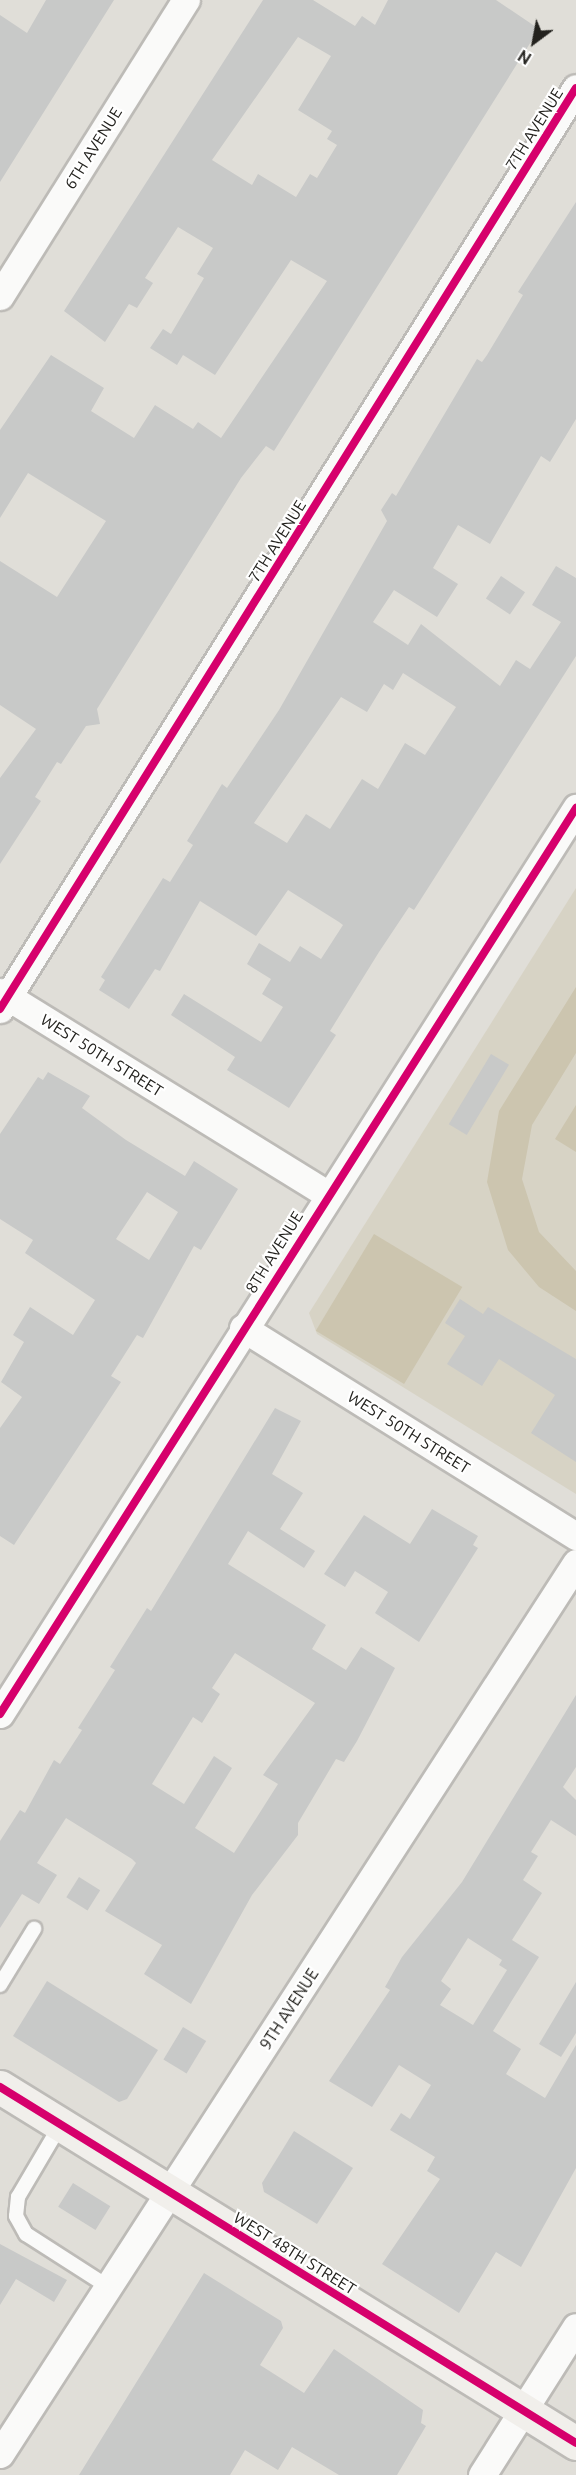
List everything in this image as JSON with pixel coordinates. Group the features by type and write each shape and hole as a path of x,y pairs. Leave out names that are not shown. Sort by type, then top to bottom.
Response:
{"street":[{"name":"6TH AVENUE","path":"0,296 186,0"},
{"name":"7TH AVENUE","path":"3,999 576,88"},
{"name":"8TH AVENUE","path":"0,1714 327,1194 576,808"},
{"name":"WEST 50TH STREET","path":"3,999 327,1194"},
{"name":"WEST 50TH STREET","path":"243,1328 576,1536"},
{"name":"9TH AVENUE","path":"0,2454 576,1563"},
{"name":"WEST 48TH STREET","path":"0,2086 576,2443"},
{"path":"482,2475 576,2327"}],"lane":[{"path":"0,1984 34,1929"},
{"path":"61,2124 18,2197 16,2216 26,2234 107,2286"}],"shaded area":[{"path":"576,888 576,1494 317,1334 309,1313"},
{"path":"576,987 576,1053 532,1125 522,1179 539,1232 576,1271 576,1311 539,1287 508,1250 487,1182 499,1111"},
{"path":"576,1105 576,1152 555,1139"},
{"path":"374,1234 462,1287 404,1384 316,1331"}],"building":[{"path":"46,0 114,0 0,182 0,15 27,33"},
{"path":"263,0 313,0 355,26 362,16 375,25 388,0 496,0 539,29 274,451 266,446 241,478 97,709 100,724 86,726 61,764 57,762 35,797 41,801 0,864 0,778 36,729 0,705 0,561 57,597 106,521 28,473 0,518 0,430 51,355 104,388 91,411 134,438 155,405 193,429 198,422 221,438 327,281 291,260 215,375 183,355 177,365 150,348 163,329 171,334 204,278 197,274 213,248 178,227 145,278 153,283 137,308 129,304 105,342 64,311","holes":["298,37 331,56 298,110 332,131 327,139 337,145 317,178 310,174 296,197 258,174 252,185 212,160"]},
{"path":"576,202 576,419 550,462 541,456 490,544 458,525 433,568 458,584 437,617 394,590 373,622 408,645 421,624 500,686 516,660 530,669 561,622 532,605 556,566 576,578 576,656 414,910 409,907 379,952 330,1031 336,1035 289,1108 227,1070 235,1057 171,1015 184,994 261,1042 283,1007 262,994 271,979 247,964 259,943 290,962 300,946 321,959 343,925 339,922 288,890 256,936 200,901 160,971 155,969 129,1009 99,990 105,980 101,977 163,878 170,882 193,845 187,841 222,784 227,788 279,710 387,521 381,510 392,493 396,496 477,359 482,362 487,355 523,295 518,292","holes":["403,673 456,707 425,755 405,743 378,789 362,779 330,829 306,814 287,843 254,823 341,697 367,712 384,684 393,690"]},
{"path":"501,576 525,592 510,615 486,598"},
{"path":"491,1054 509,1065 467,1135 449,1124"},
{"path":"48,1072 90,1096 82,1108 126,1140 185,1176 194,1161 238,1189 201,1250 194,1246 143,1338 137,1335 111,1376 121,1382 14,1545 0,1536 0,1428 22,1397 1,1382 24,1342 13,1335 30,1307 73,1335 95,1300 25,1253 33,1240 0,1219 0,1134 38,1077 43,1080","holes":["147,1192 178,1212 149,1260 116,1239"]},
{"path":"460,1299 483,1314 488,1307 576,1359 576,1462 531,1433 555,1395 499,1359 482,1386 447,1364 465,1336 445,1323"},
{"path":"275,1408 301,1421 272,1474 303,1493 280,1529 315,1551 304,1568 248,1531 228,1564 326,1625 312,1649 346,1670 361,1647 395,1668 357,1741 344,1762 336,1759 298,1823 298,1835 252,1895 191,2004 144,1974 162,1945 105,1911 136,1863 66,1818 37,1863 57,1875 39,1904 22,1894 0,1928 0,1841 20,1810 25,1813 54,1760 60,1764 82,1730 78,1728 115,1670 110,1667 147,1608 151,1611","holes":["235,1653 315,1703 263,1775 278,1784 234,1853 195,1828 232,1768 214,1756 184,1804 152,1784 193,1717 202,1723 220,1694 212,1688"]},
{"path":"432,1509 478,1536 473,1545 478,1548 419,1642 375,1613 388,1592 355,1571 345,1587 324,1574 364,1515 410,1544"},
{"path":"576,1695 576,1767 563,1787 576,1800 576,1836 551,1820 531,1852 538,1856 523,1880 542,1893 512,1940 539,1957 493,2031 521,2049 506,2074 545,2098 576,2045 576,2168 521,2267 496,2252 459,2313 382,2264 440,2179 427,2171 435,2157 390,2130 401,2113 410,2119 431,2085 399,2065 372,2107 329,2081 390,1990 385,1987 402,1957 462,1882","holes":["468,1938 502,1960 499,1965 507,1970 473,2025 440,2005 451,1989 441,1981"]},
{"path":"79,1877 100,1890 87,1911 66,1897"},
{"path":"47,1981 158,2050 127,2099 119,2102 13,2036"},
{"path":"576,1982 576,2033 561,2057 539,2044"},
{"path":"183,2027 206,2041 187,2073 163,2060"},
{"path":"294,2131 353,2168 317,2224 264,2192 262,2183"},
{"path":"73,2183 110,2206 95,2230 58,2207"},
{"path":"0,2244 67,2280 54,2302 16,2279 0,2305"},
{"path":"204,2273 281,2321 283,2328 260,2365 304,2393 334,2349 423,2410 421,2423 426,2426 397,2475 339,2475 292,2447 278,2470 245,2450 230,2475 79,2475"}],"cycle path":[{"path":"0,1009 576,88"},
{"path":"0,1714 576,808"},
{"path":"0,2087 576,2443"}]}
